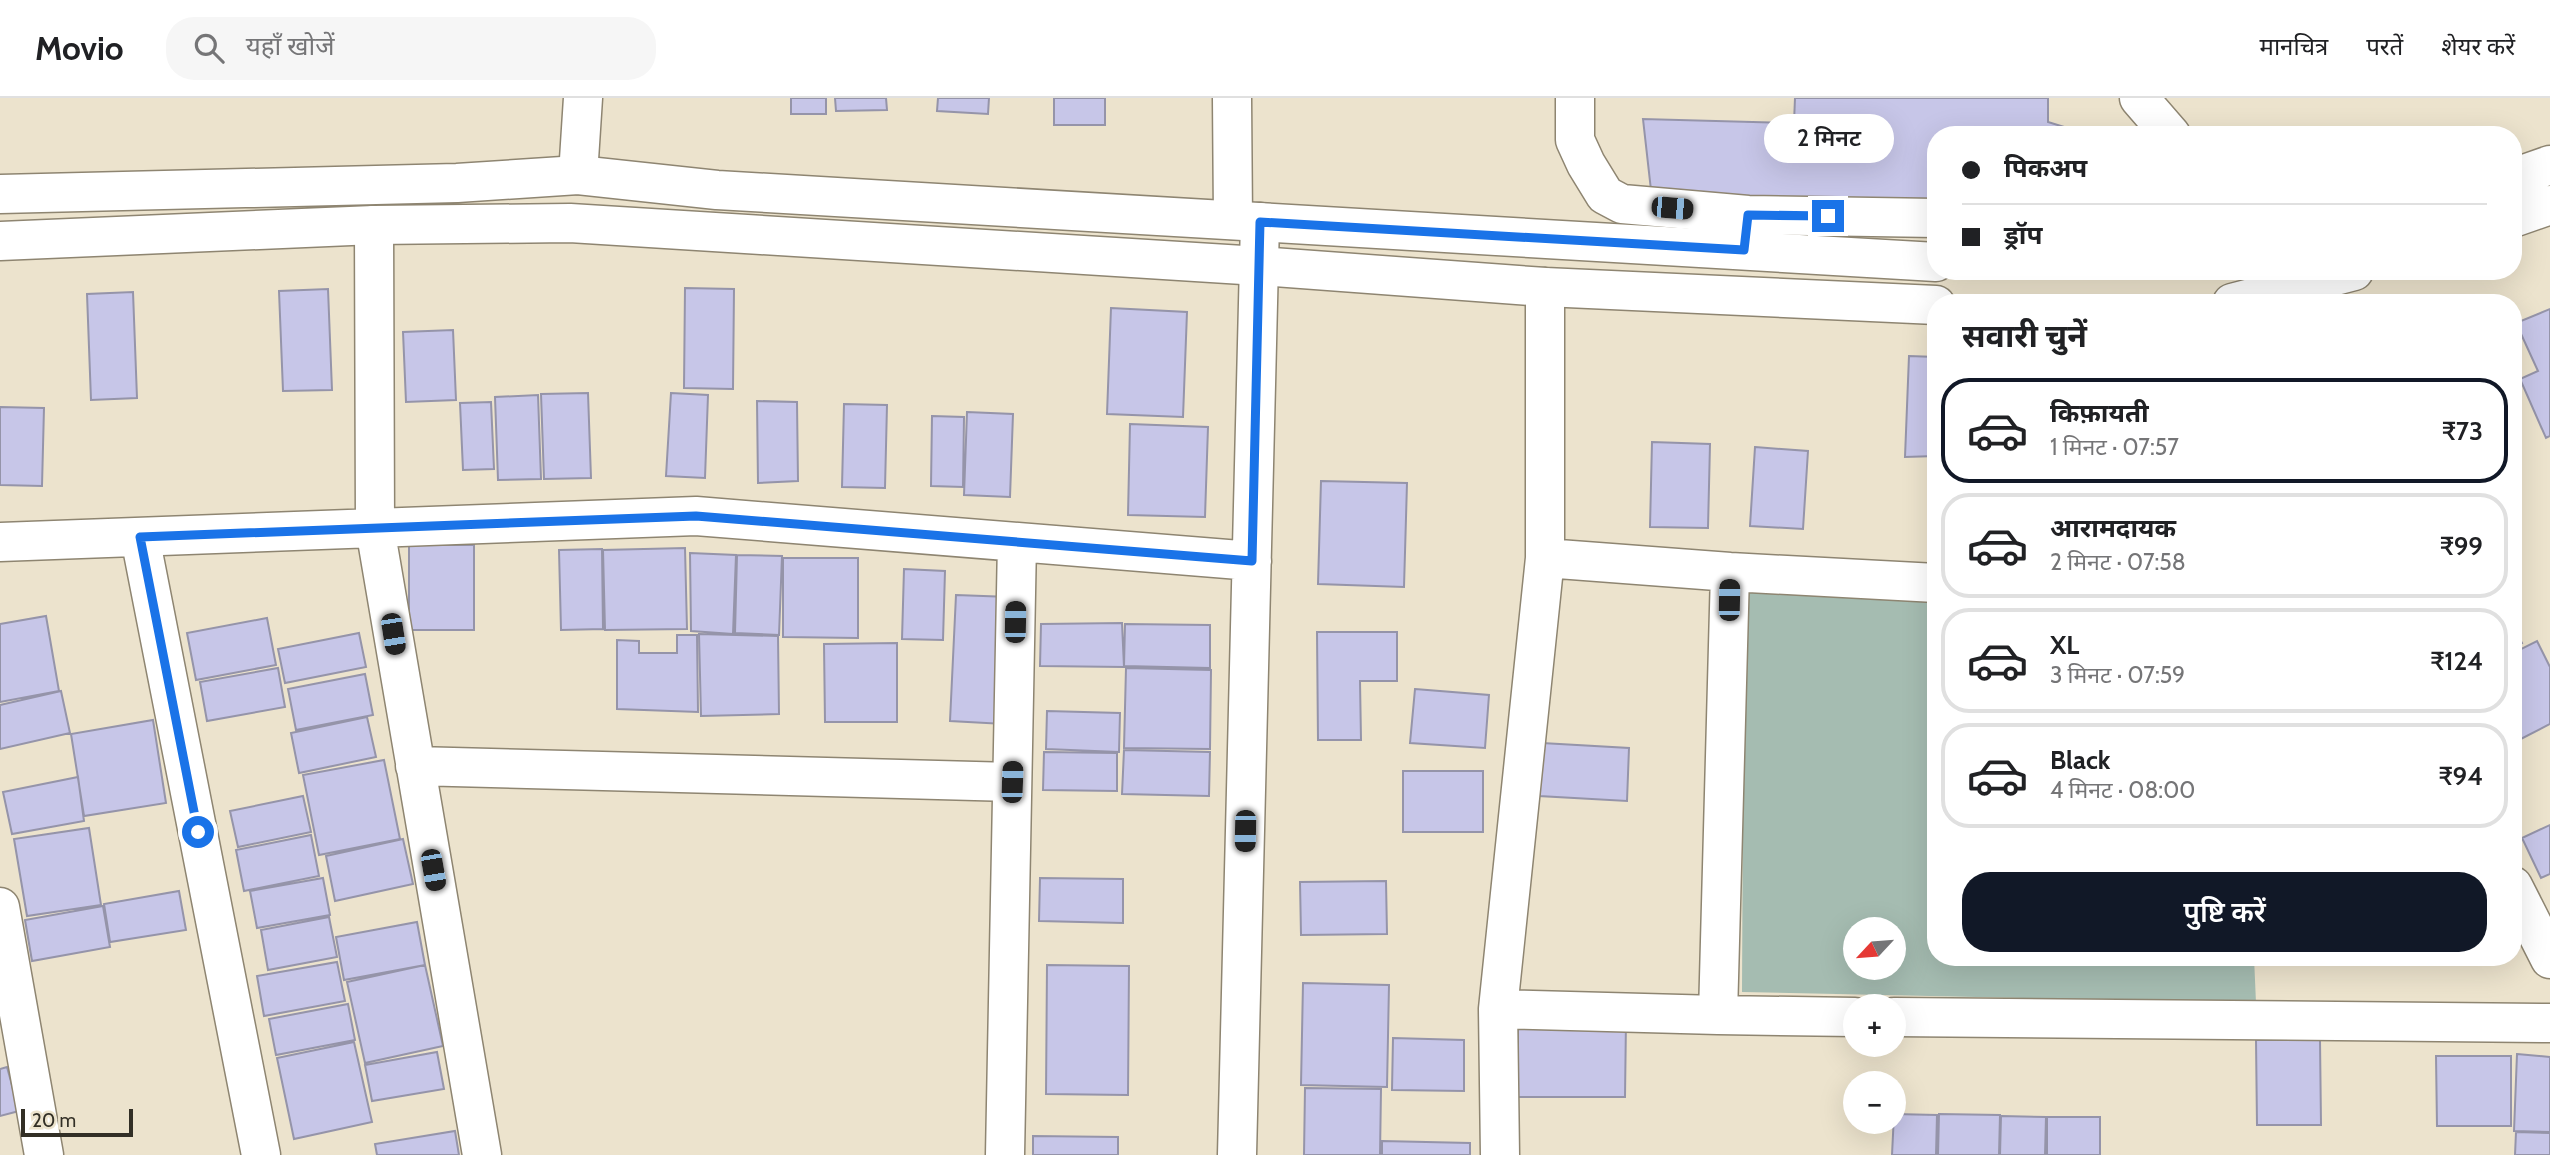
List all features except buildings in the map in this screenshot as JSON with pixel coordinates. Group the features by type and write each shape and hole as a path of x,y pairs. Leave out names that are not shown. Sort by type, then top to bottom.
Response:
{"street":[{"path":"578,175 583,98"},
{"path":"1232,98 1247,221 1259,266 1237,1155"},
{"path":"1575,98 1575,140 1605,195 1622,204 1746,233 1927,261"},
{"path":"2139,98 2163,126"},
{"path":"2522,175 2550,165"},
{"path":"0,194 457,183 578,175 717,190 1247,221 1746,233 1927,219"},
{"path":"2522,215 2550,205"},
{"path":"0,241 374,225 570,223 1259,266 1545,287 1927,305"},
{"path":"374,225 376,528 482,1155"},
{"path":"2264,294 2314,280"},
{"path":"1500,1155 1499,1009 1545,558 1545,287"},
{"path":"0,542 696,516 1252,561"},
{"path":"140,537 261,1155"},
{"path":"1005,1155 1017,542"},
{"path":"1545,558 1730,572 1927,583"},
{"path":"1718,1016 1730,572"},
{"path":"415,766 1012,782"},
{"path":"2522,904 2550,959"},
{"path":"0,907 44,1155"},
{"path":"1499,1009 1843,1017"},
{"path":"1906,1017 2550,1023"}],"green space":[{"path":"1744,592 1927,600 1927,966 2254,966 2256,1003 1742,992"}],"route":[{"path":"198,832 140,537 696,516 1252,561 1260,222 1744,250 1748,215 1828,216"}]}
